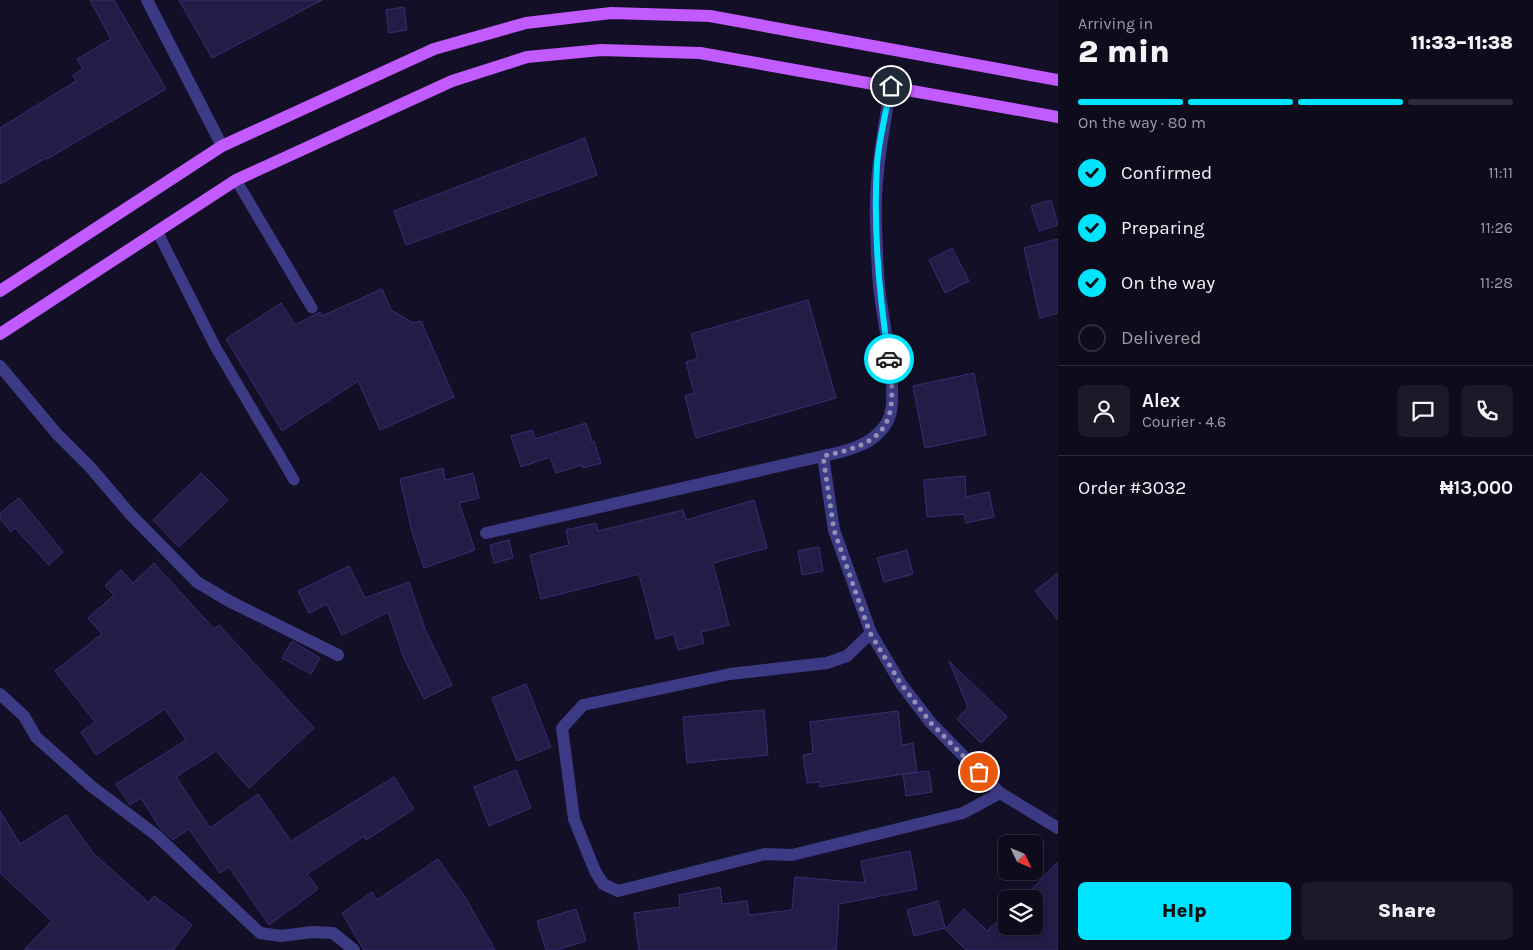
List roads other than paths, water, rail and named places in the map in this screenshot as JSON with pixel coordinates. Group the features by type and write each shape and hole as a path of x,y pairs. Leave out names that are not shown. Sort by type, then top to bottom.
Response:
{"main road":[{"path":"0,291 222,146 434,50 526,23 611,13 710,16 1058,80"},
{"path":"0,334 236,180 452,81 527,57 601,50 700,53 1058,117"}],"street":[{"path":"147,0 222,146"},
{"path":"486,533 854,449 879,433 890,417 892,386 879,292 876,223 877,163 891,86"},
{"path":"0,366 57,434 91,468 130,514 197,582 229,602 338,655"},
{"path":"823,456 834,530 870,633 901,684 931,723 1000,793 1058,828"},
{"path":"870,633 847,656 827,663 730,674 583,705 562,728 574,819 595,871 603,884 618,891 766,854 792,855 963,813 1000,793"},
{"path":"0,694 24,716 36,737 91,786 156,835 260,934 281,936 312,932 333,933 354,950"}],"lane":[{"path":"236,180 312,308"},
{"path":"157,232 216,348 294,480"}]}
